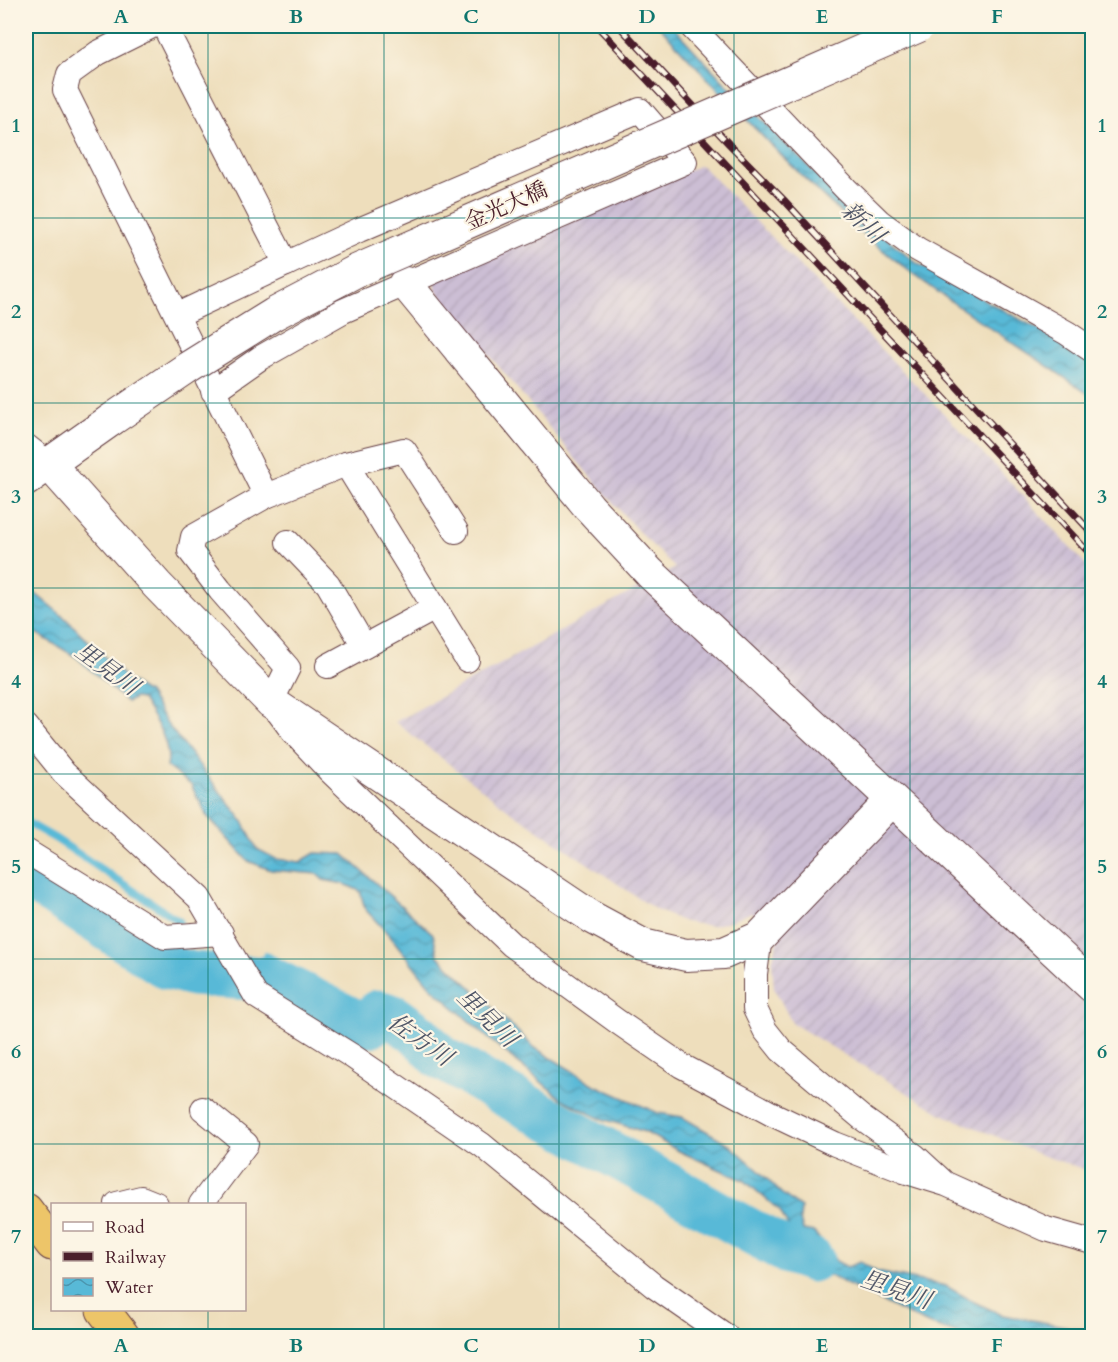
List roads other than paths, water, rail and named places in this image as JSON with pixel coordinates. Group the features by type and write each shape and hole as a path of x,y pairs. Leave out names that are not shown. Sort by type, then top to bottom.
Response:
{"highway":[{"path":"26,1210 51,1243"},
{"path":"104,1311 123,1336"}],"street":[{"path":"152,26 98,53 69,74 65,90 266,496"},
{"path":"164,26 286,264"},
{"path":"691,26 880,222 917,249 1068,333 1092,350"},
{"name":"金光大橋","path":"32,467 111,420 189,367 274,315 358,270 919,26"},
{"path":"177,315 359,230 640,110 685,162 343,311 260,358 213,391"},
{"path":"359,230 589,507 650,573 1092,986"},
{"path":"271,702 288,668 220,590 190,551 192,537 266,496 346,464 404,450 456,531"},
{"path":"346,464 466,660"},
{"path":"32,467 157,585 271,702 293,732 329,770 512,945 682,1066 772,1114 835,1144 904,1171 946,1184 1046,1229 1092,1242"},
{"path":"288,542 328,584 364,646"},
{"path":"328,666 435,608"},
{"path":"271,702 593,918 643,945 686,955 724,953 760,937 892,800"},
{"path":"26,726 64,773 199,898 256,996 352,1056 482,1145 654,1286 726,1336"},
{"path":"26,851 165,937 221,933"},
{"path":"760,937 755,974 755,1009 765,1030 790,1057 862,1118 915,1156 946,1184"},
{"path":"202,1203 246,1144 203,1109"},
{"path":"121,1203 141,1198 154,1203"}],"water":[{"name":"新川","path":"659,26 672,26 727,85 849,207 918,264 1092,358 1092,397 953,303 873,242 790,164"},
{"name":"里見川","path":"26,586 64,617 129,681 148,693 168,725 242,820 257,849 276,859 300,862 315,853 343,854 433,934 438,956 535,1048 595,1085 658,1113 682,1117 729,1144 781,1193 801,1208 800,1220 803,1230 814,1232 836,1261 847,1267 860,1262 877,1272 946,1286 1003,1315 1092,1331 1092,1336 965,1336 928,1324 785,1254 790,1249 789,1228 780,1211 745,1181 679,1151 645,1132 599,1118 562,1099 430,986 365,909 360,891 344,884 323,880 317,874 271,870 248,861 207,816 191,785 167,767 167,749 164,740 157,723 142,699 135,698 127,702 76,657 26,627"}],"waterway":[{"path":"26,822 56,839 179,921"},
{"name":"佐方川","path":"26,876 167,967 193,974 265,979 335,1017 363,1026 372,1024 378,1012 394,1017 419,1035 439,1056 490,1086 788,1252 812,1260"},
{"path":"266,956 378,1012"}],"railway":[{"path":"597,26 1092,556"},
{"path":"619,26 784,200 1092,533"}]}
